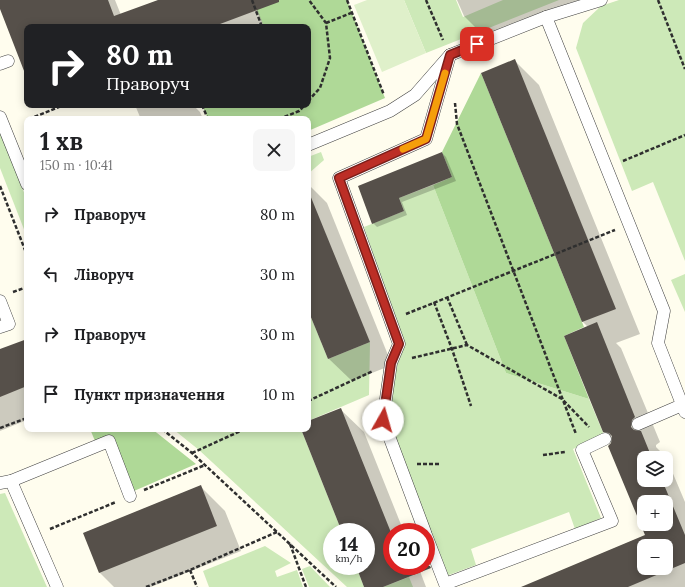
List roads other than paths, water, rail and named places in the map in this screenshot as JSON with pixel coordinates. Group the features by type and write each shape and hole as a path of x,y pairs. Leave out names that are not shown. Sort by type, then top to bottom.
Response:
{"lane":[{"path":"311,143 390,112 415,95 450,55 546,17 601,0"},
{"path":"546,17 664,311 658,343 684,408 638,424"},
{"path":"422,523 383,420 391,363 399,344 339,178 426,139 450,55"},
{"path":"0,117 24,177"},
{"path":"0,301 9,324 0,327"},
{"path":"435,558 444,584 612,521 582,450 604,440"},
{"path":"57,587 6,482 109,441 130,496"}]}
